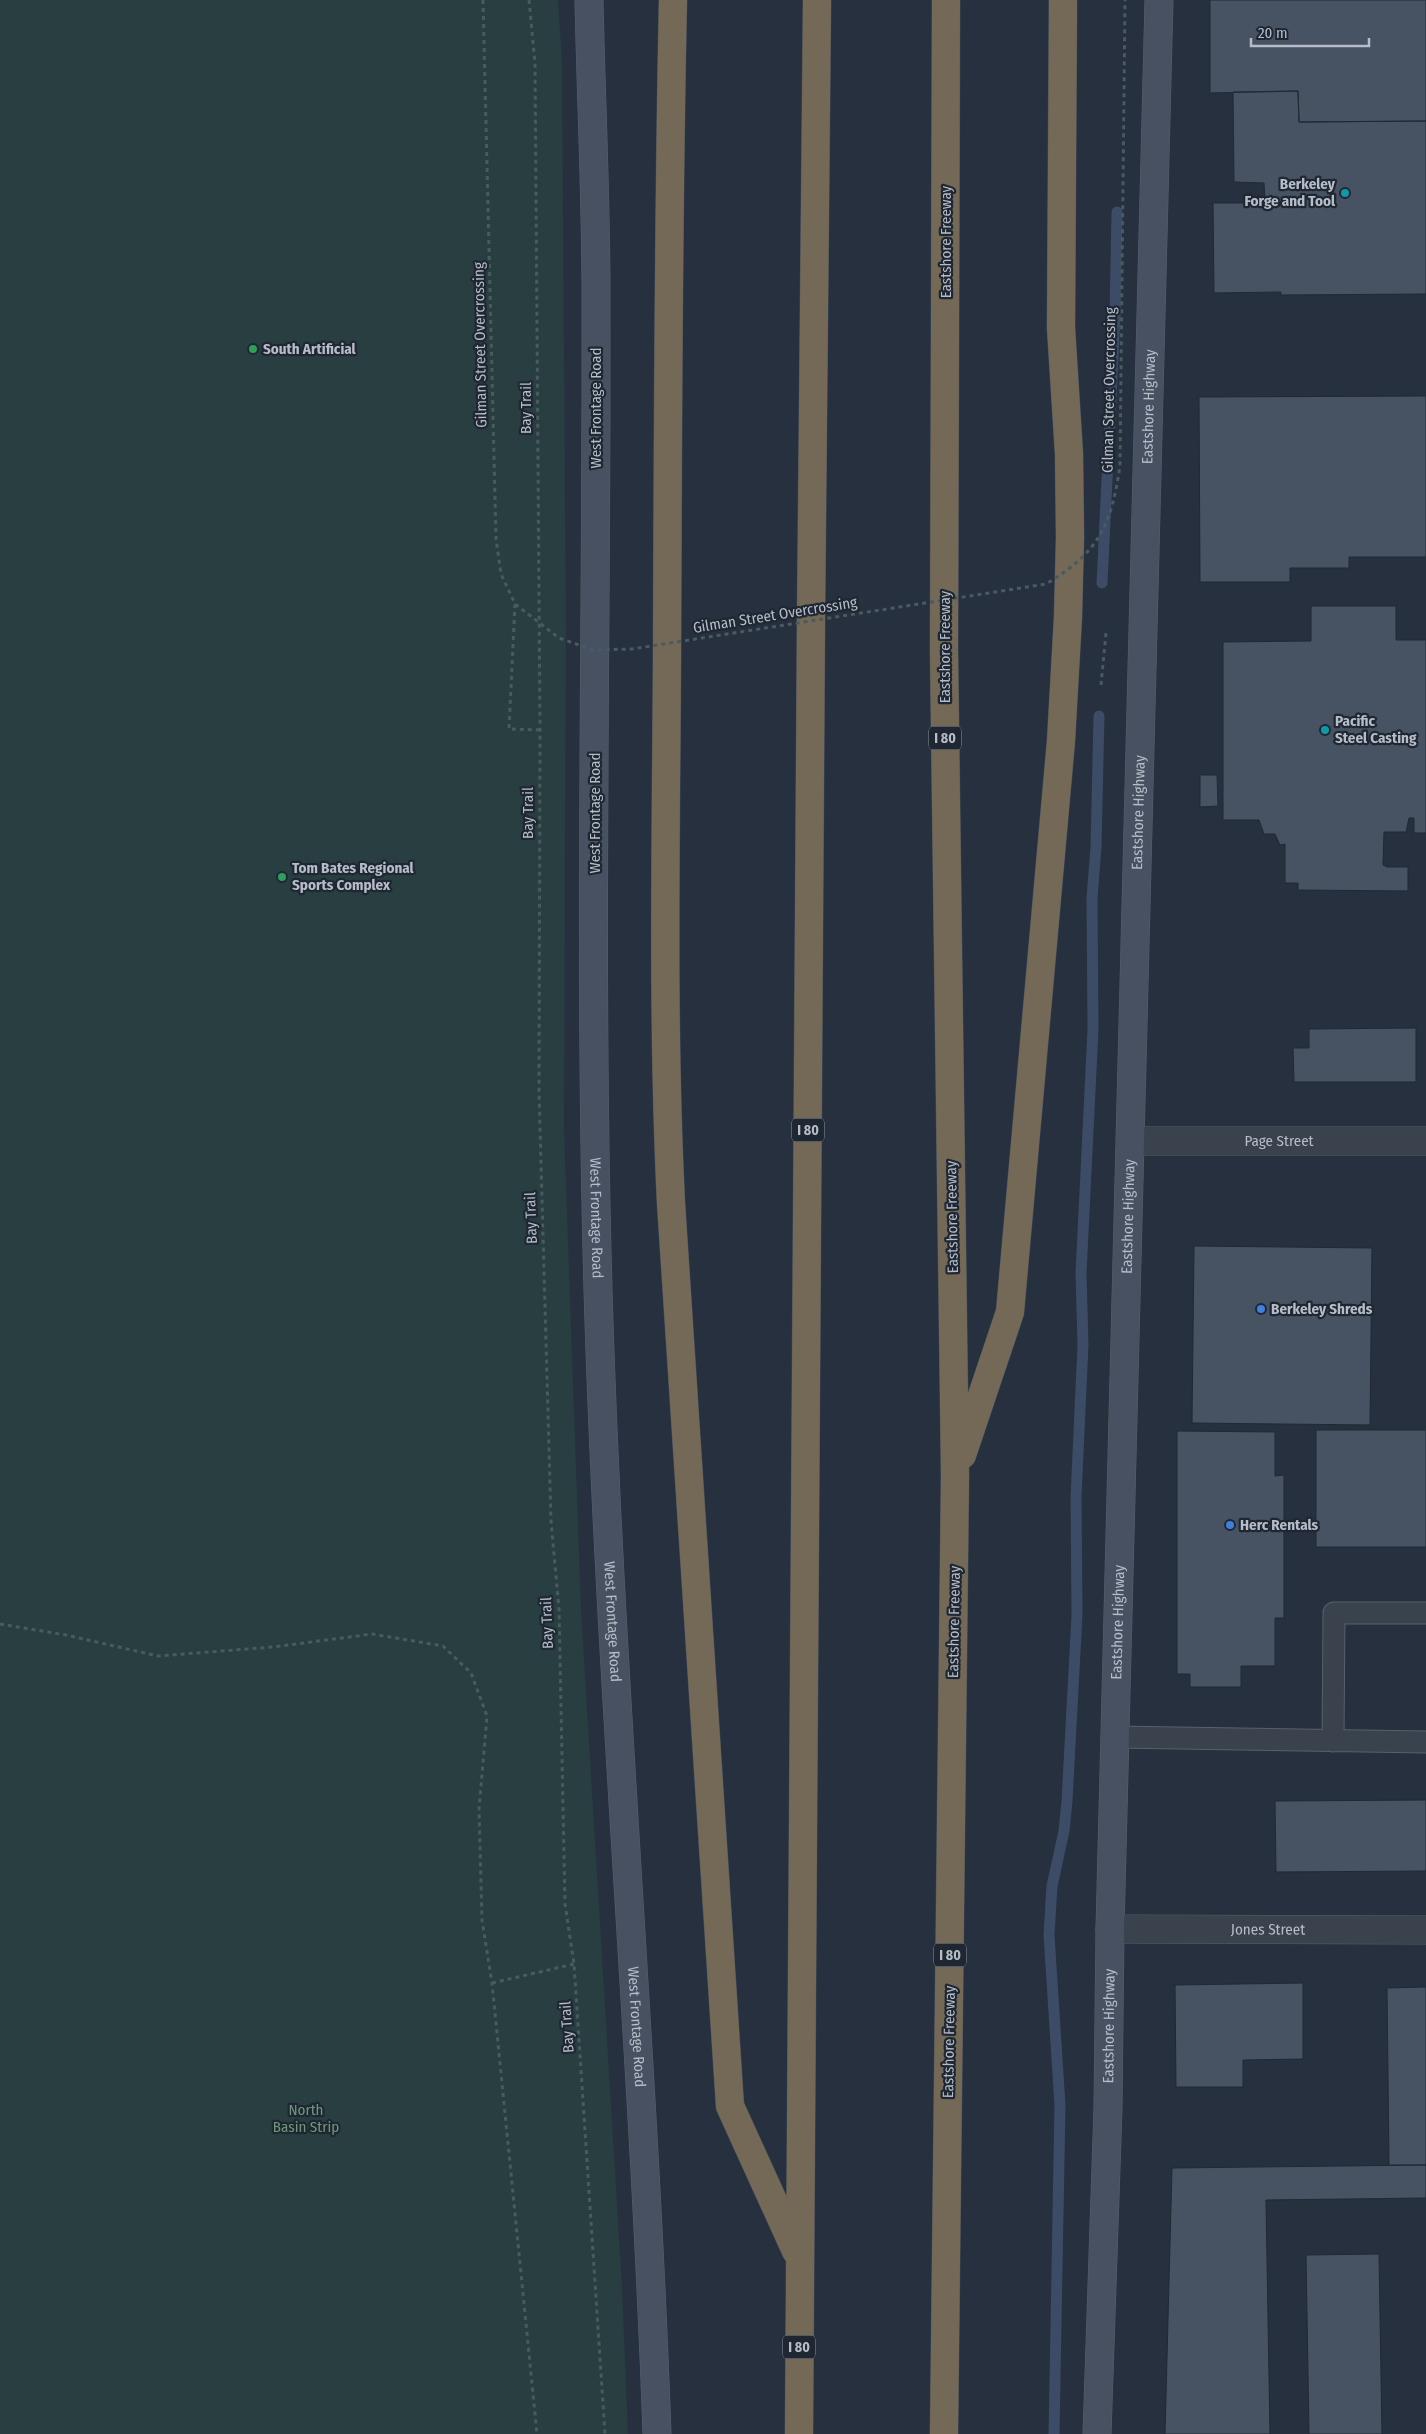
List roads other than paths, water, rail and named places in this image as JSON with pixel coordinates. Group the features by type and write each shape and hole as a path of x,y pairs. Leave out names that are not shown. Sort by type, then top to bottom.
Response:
{"highway":[{"path":"673,0 669,174 665,937 666,1106 671,1212 730,2106 799,2259"},
{"name":"I 80","path":"799,2434 817,0"},
{"name":"Eastshore Freeway","path":"944,2434 955,1476 944,651 946,0"},
{"path":"955,1476 1010,1312 1061,741 1068,617 1070,536 1069,454 1060,288 1063,0"}],"street":[{"name":"West Frontage Road","path":"589,0 596,286 595,1108 599,1317 606,1518 652,2294 657,2434"},
{"name":"Eastshore Highway","path":"1097,2434 1108,2108 1110,1929 1159,0"},
{"name":"Page Street","path":"1131,1141 1426,1141"},
{"name":"Jones Street","path":"1110,1929 1426,1930"}],"lane":[{"path":"1333,1741 1334,1613 1426,1613"},
{"path":"1115,1737 1426,1742"}],"waterway":[{"path":"1102,583 1115,315 1117,212"},
{"path":"1054,2434 1060,2105 1049,1935 1052,1886 1064,1831 1067,1801 1077,1615 1076,1497 1083,1345 1081,1273 1093,1030 1092,898 1096,847 1099,716"}],"place":[{"name":"Berkeley Forge and Tool","path":"1345,193"},
{"name":"South Artificial","path":"253,349"},
{"name":"Pacific Steel Casting","path":"1325,730"},
{"name":"Tom Bates Regional Sports Complex","path":"282,877"},
{"name":"Berkeley Shreds","path":"1261,1309"},
{"name":"Herc Rentals","path":"1230,1525"}],"park label":[{"name":"North Basin Strip","path":"306,2118"}]}
